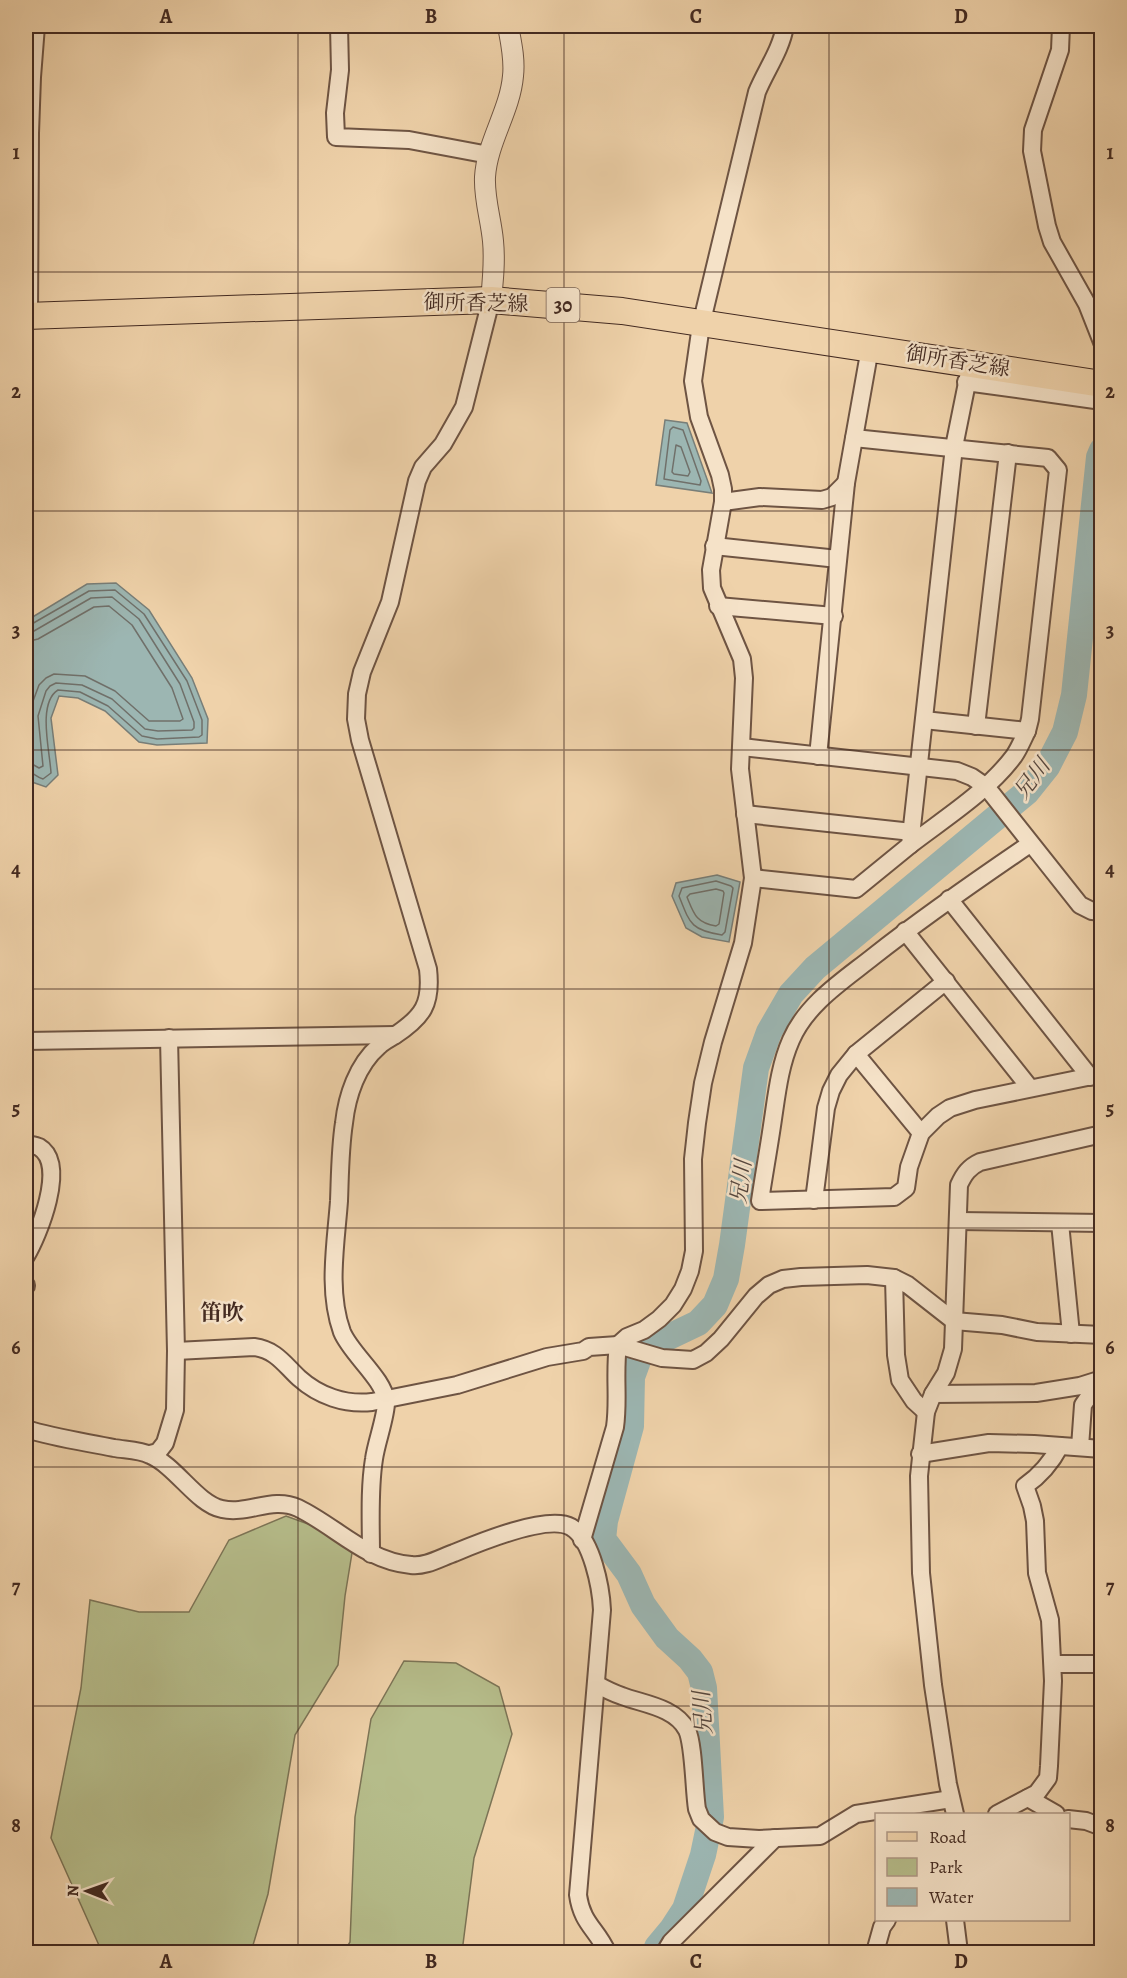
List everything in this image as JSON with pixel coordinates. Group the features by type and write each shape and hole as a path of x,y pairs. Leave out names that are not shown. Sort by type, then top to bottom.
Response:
{"main road":[{"name":"御所香芝線","path":"27,316 491,300 622,311 701,325 870,348 969,373 1099,386"}],"street":[{"path":"27,316 30,134 36,26"},
{"path":"339,26 340,70 335,113 336,137 402,139 489,155"},
{"path":"371,1554 374,1462 386,1398 342,1333 335,1300 334,1270 344,1123 349,1097 357,1076 368,1058 379,1046 417,1019 427,1004 430,986 428,969 360,740 356,719 357,694 362,672 390,602 417,481 423,467 443,444 464,407 491,300 495,264 485,198 485,176 513,75 508,26"},
{"path":"582,1540 615,1427 616,1375 627,1337 644,1330 666,1312 683,1289 690,1271 694,1251 693,1159 703,1083 743,943 753,878 740,769 744,678 742,659 712,588 711,570 714,546 723,502 720,475 699,417 693,381 701,325 757,93 778,50 785,26"},
{"path":"1061,26 1060,50 1034,130 1032,151 1052,242 1087,304 1101,342"},
{"path":"818,756 846,483 870,348"},
{"path":"911,838 954,447 969,373"},
{"path":"753,878 856,889 911,838 988,790 1016,754 1030,720 1058,470 1048,458 854,438"},
{"path":"976,726 1008,453"},
{"path":"723,502 760,497 822,500 832,497 846,483"},
{"path":"714,546 838,559"},
{"path":"718,606 834,616"},
{"path":"924,720 1027,731"},
{"path":"742,747 919,766 957,771 972,777 988,790 1080,905 1092,911 1101,912"},
{"path":"745,814 911,838"},
{"path":"949,899 1096,1075 963,1103 938,1116 921,1133 909,1167 906,1188 894,1197 760,1201 783,1060 792,1037 804,1018 821,999 905,932 949,899 1030,844"},
{"path":"905,932 1030,1088"},
{"path":"814,1200 826,1108 839,1075 856,1054 946,981"},
{"path":"26,1041 396,1035"},
{"path":"26,1429 150,1454 158,1452 170,1431 175,1410 176,1351 169,1038"},
{"path":"856,1054 921,1133"},
{"path":"596,1684 623,1697 669,1713 687,1730 697,1809 701,1819 716,1832 728,1837 743,1839 820,1836 856,1814 953,1807 933,1685 921,1573 920,1454 926,1412 951,1361 959,1185 963,1175 980,1162 1101,1134"},
{"path":"26,1144 38,1146 46,1153 51,1166 44,1216 26,1256"},
{"path":"958,1221 1101,1223"},
{"path":"1060,1223 1071,1334"},
{"path":"176,1351 254,1347 266,1349 321,1394 361,1403 457,1385 547,1357 583,1351 589,1347 623,1347 662,1358 693,1360 706,1353 721,1339 756,1296 770,1285 783,1279 867,1275 894,1278 908,1285 954,1321 1002,1325 1037,1332 1101,1335"},
{"path":"894,1278 896,1355 900,1380 914,1401 926,1412"},
{"path":"933,1394 1036,1393 1070,1388 1100,1379"},
{"path":"1080,1448 1083,1405 1100,1379"},
{"path":"920,1454 989,1443 1101,1449"},
{"path":"1001,1813 1042,1788 1048,1778 1053,1664 1050,1620 1036,1573 1035,1521 1024,1485 1050,1465 1060,1446"},
{"path":"150,1454 177,1473 209,1504 229,1510 273,1503 298,1508 371,1554 413,1566 426,1564 486,1540 549,1523 562,1523 573,1527 582,1540 597,1574 602,1610 578,1895 585,1920 607,1953"},
{"path":"1053,1664 1101,1666"},
{"path":"1028,1798 1053,1813"},
{"path":"1070,1819 1086,1821 1101,1827"},
{"path":"665,1953 670,1942 775,1838"},
{"path":"874,1953 882,1927 886,1921"},
{"path":"955,1921 959,1953"}],"green space":[{"path":"286,1516 341,1536 352,1553 338,1665 295,1735 268,1894 251,1952 102,1952 51,1838 81,1688 90,1600 139,1612 189,1612 229,1540"},
{"path":"404,1661 456,1663 499,1687 512,1734 474,1858 462,1952 344,1952 350,1942 355,1817 371,1719"}],"water":[{"path":"665,420 687,423 712,493 656,485"},
{"path":"116,583 149,610 192,678 208,719 207,743 157,745 139,742 105,711 78,698 59,696 51,718 58,775 46,787 32,782 26,774 26,621 87,584"},
{"path":"717,875 740,882 729,942 702,937 686,928 672,896 676,883"}],"waterway":[{"name":"兄川","path":"656,1952 657,1947 685,1909 703,1855 711,1817 704,1688 700,1672 690,1659 667,1638 643,1605 629,1574 603,1539 605,1521 631,1426 632,1377 639,1358 654,1344 698,1323 715,1305 726,1279 756,1068 769,1032 791,994 815,968 1027,792 1047,767 1065,732 1074,695 1099,457 1102,450"}],"district":[{"name":"笛吹","path":"222,1313"}]}
